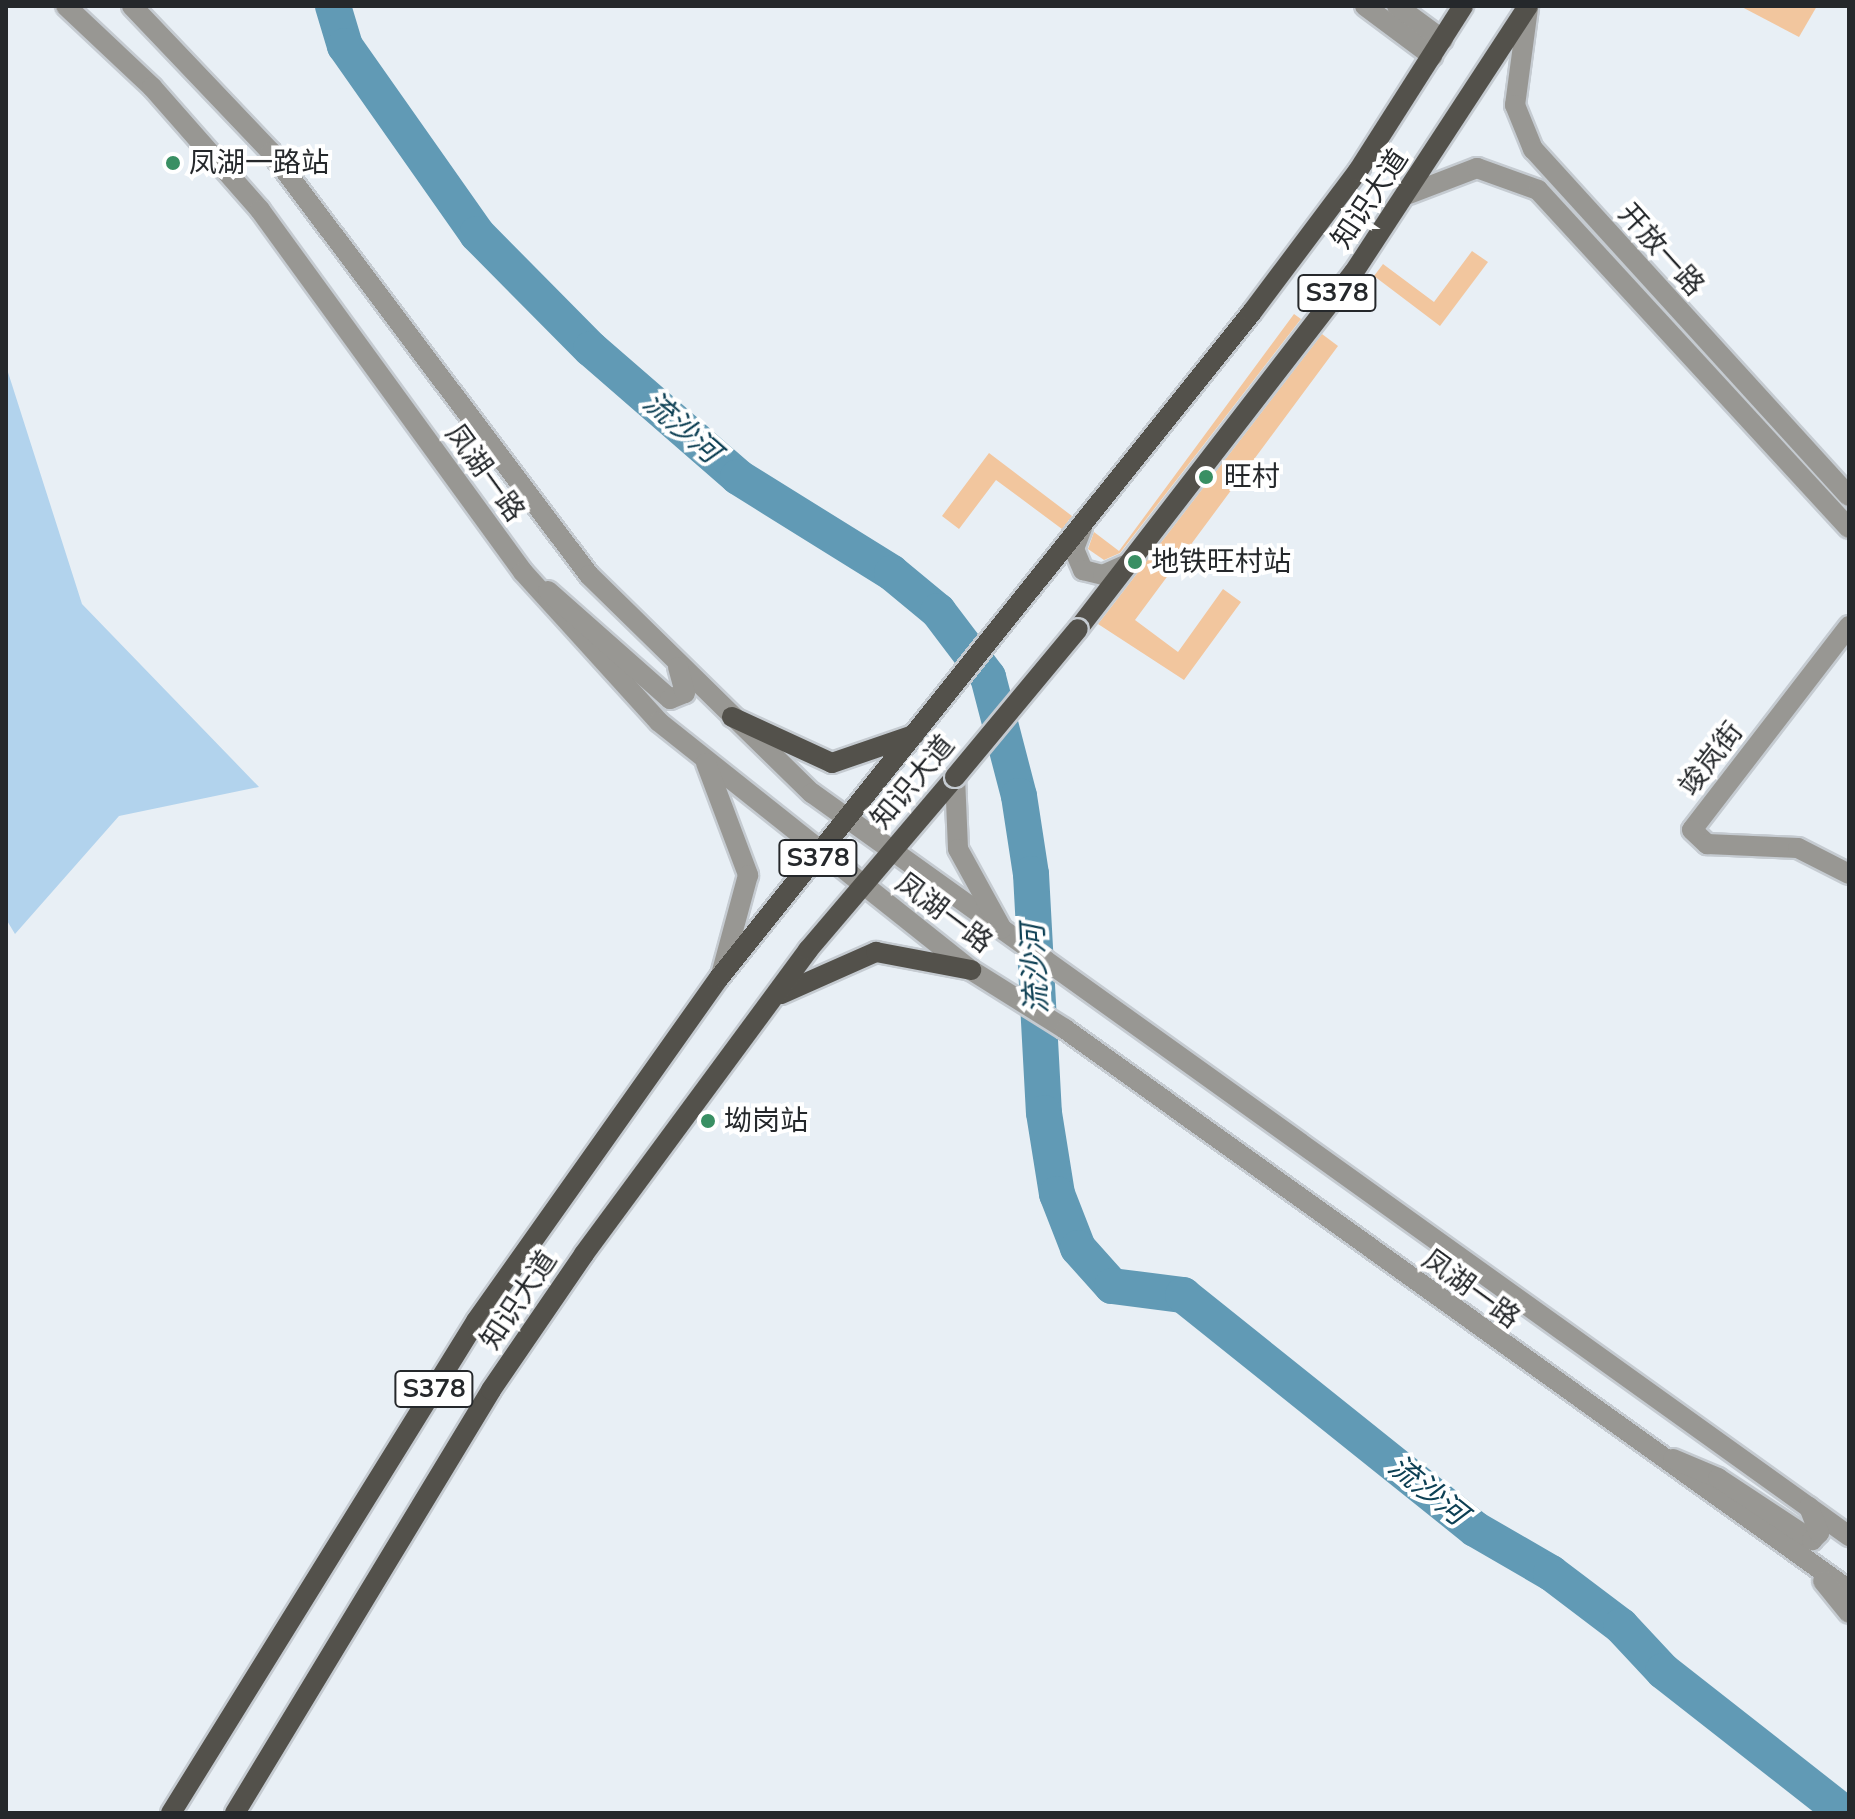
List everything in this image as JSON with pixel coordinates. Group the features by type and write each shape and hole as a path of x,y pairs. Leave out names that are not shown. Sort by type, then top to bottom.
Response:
{"main road":[{"name":"知识大道","path":"171,1813 476,1321 719,978 1082,528 1358,171 1463,6"},
{"name":"知识大道","path":"235,1813 491,1390 771,1001 1078,629 1409,194 1528,6"},
{"path":"732,717 832,763 919,729"},
{"path":"771,1001 876,952 971,970"}],"street":[{"name":"凤湖一路","path":"66,6 152,87 260,210 523,572 633,699 862,887 971,970 1065,1029 1636,1443 1849,1590"},
{"name":"凤湖一路","path":"132,6 271,152 543,521 678,667 848,821 971,911 1084,986 1849,1536"},
{"path":"1365,6 1437,48"},
{"path":"1397,6 1437,48"},
{"name":"开放一路","path":"1528,6 1515,105 1533,149 1849,496"},
{"name":"开放一路","path":"1409,194 1477,168 1538,190 1849,528"},
{"path":"1082,528 1074,549 1083,570 1103,575 1125,565"},
{"path":"523,572 595,625 670,699 685,693 678,667"},
{"name":"竣岚街","path":"1849,626 1692,830 1707,844 1798,848 1849,874"},
{"path":"705,759 748,875 719,978"},
{"path":"955,777 958,849 1004,933"},
{"path":"1636,1443 1718,1478 1812,1540 1819,1533 1809,1507"},
{"path":"1810,1566 1849,1613"}],"shaded area":[{"path":"6,366 82,604 259,787 119,816 15,934 6,919"}],"building":[{"path":"1740,6 1817,6 1799,37"},
{"path":"1472,251 1488,262 1440,326 1374,276 1383,264 1434,302"},
{"path":"1294,314 1301,319 1120,553 1104,560 1088,549 1094,532 1119,551"},
{"path":"1322,334 1338,346 1135,620 1178,652 1223,589 1241,602 1184,680 1098,624"},
{"path":"989,453 1072,516 1062,529 996,480 959,529 942,516"}],"waterway":[{"name":"流沙河","path":"333,6 345,46 477,234 591,349 738,477 892,573 938,611 988,677 1019,796 1031,874 1044,1113 1057,1194 1078,1248 1112,1286 1183,1295 1475,1529 1551,1573 1621,1626 1663,1671 1844,1813"}],"place":[{"name":"凤湖一路站","path":"173,163"},
{"name":"旺村","path":"1206,477"},
{"name":"地铁旺村站","path":"1135,562"},
{"name":"坳岗站","path":"708,1121"}]}
